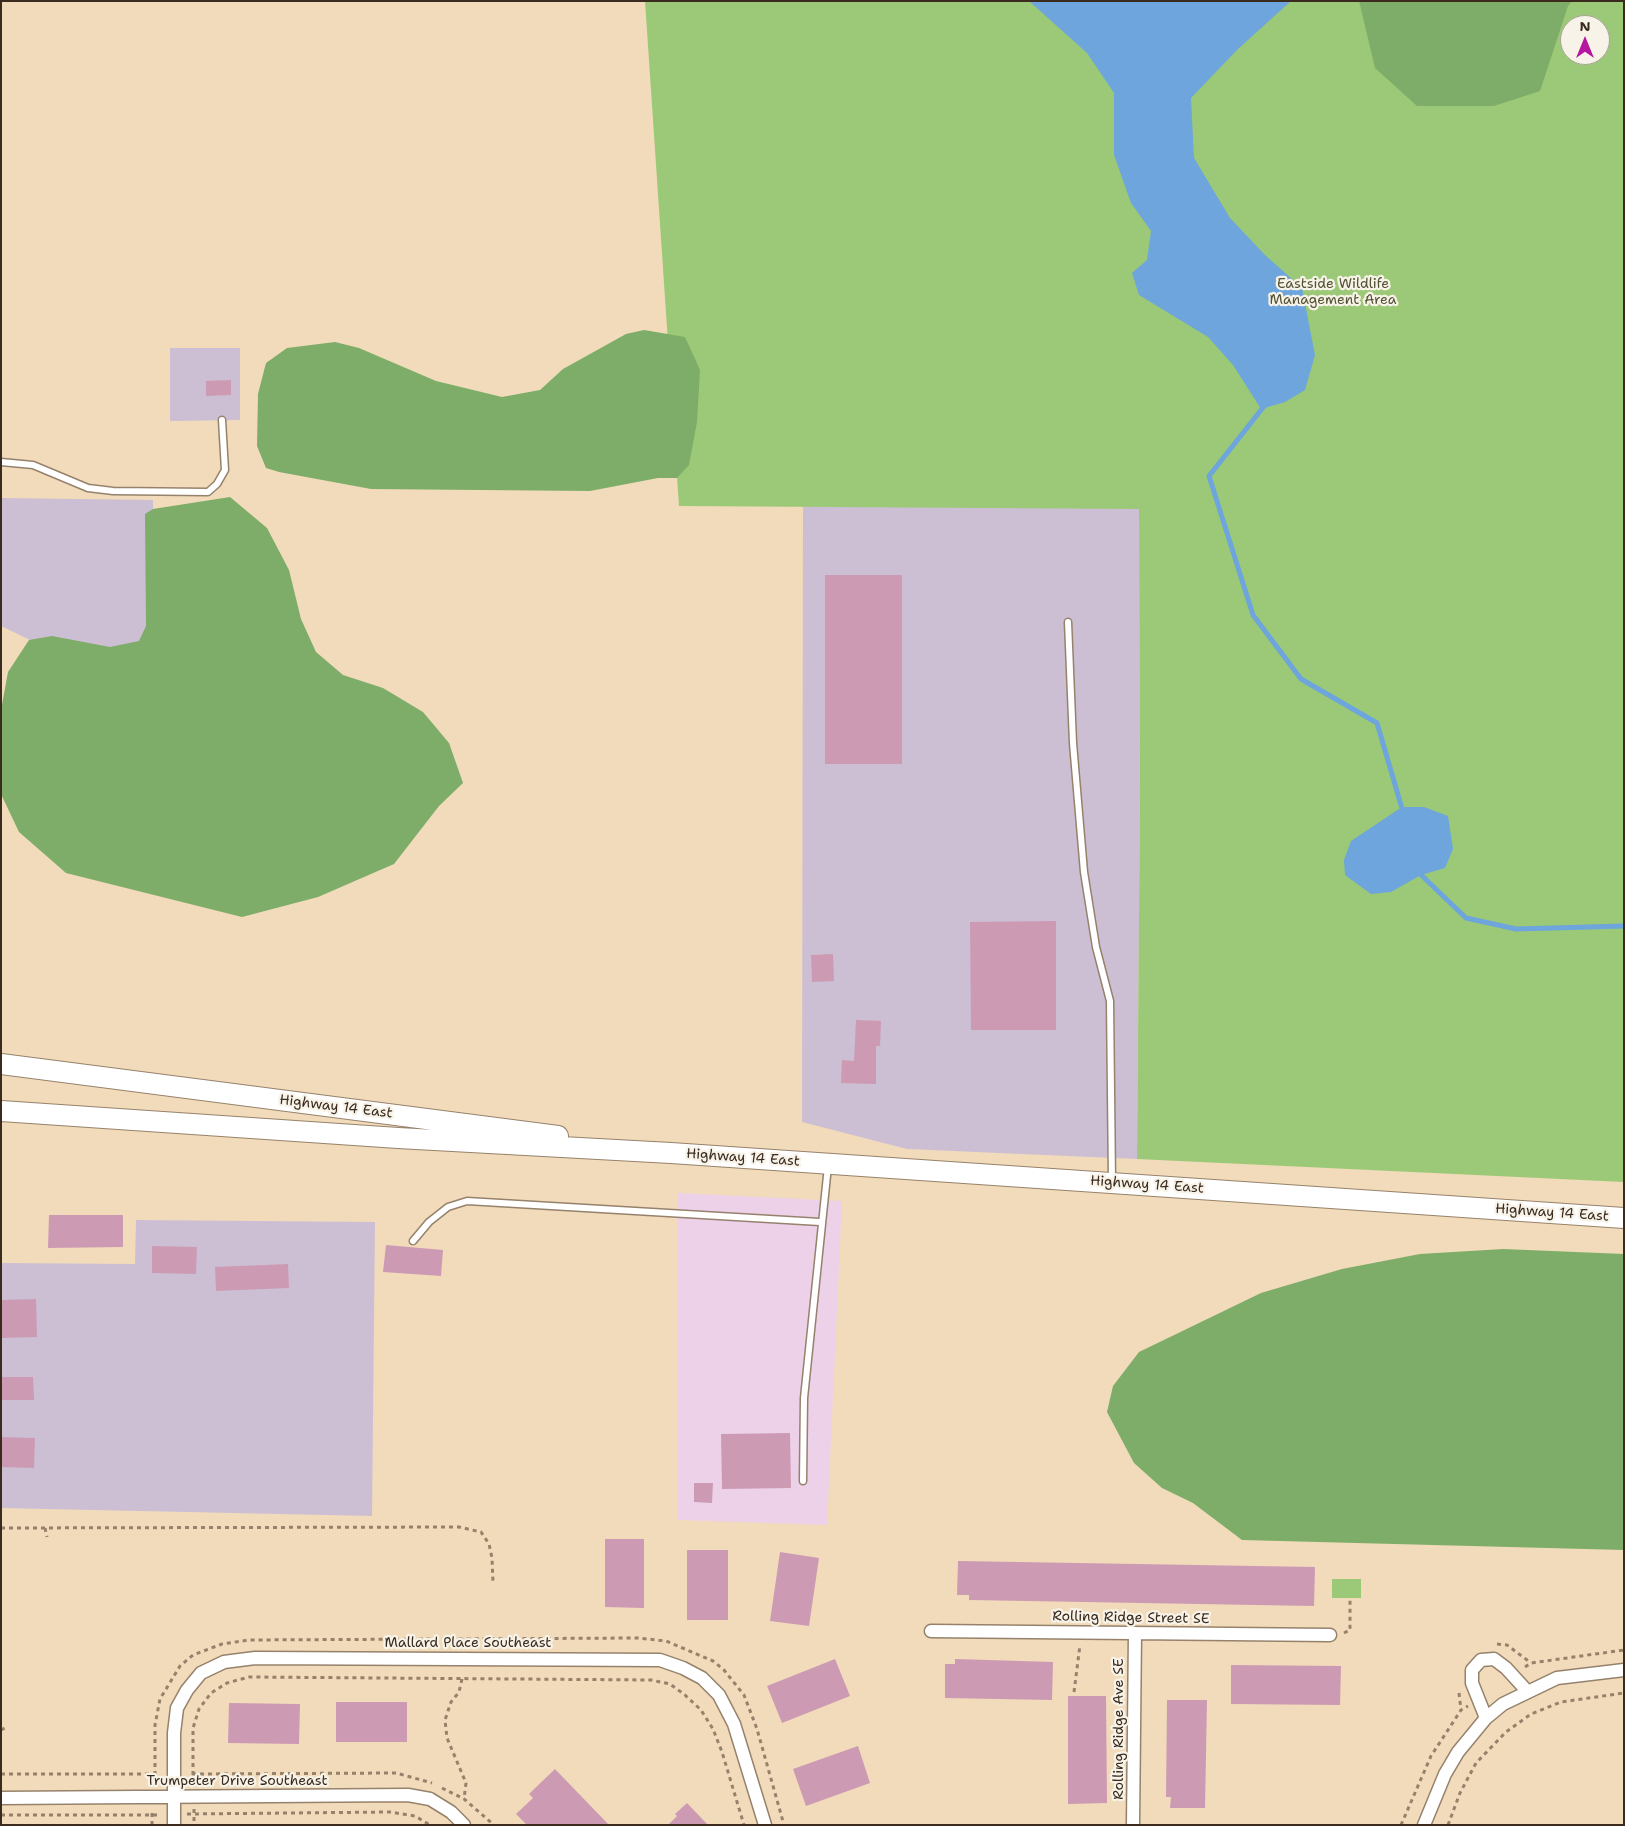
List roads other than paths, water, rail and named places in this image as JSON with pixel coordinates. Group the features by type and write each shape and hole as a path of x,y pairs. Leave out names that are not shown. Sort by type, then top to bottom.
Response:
{"main road":[{"name":"Highway 14 East","path":"1,1064 532,1132 671,1153"},
{"name":"Highway 14 East","path":"1,1111 408,1139 671,1153 1624,1218"}],"street":[{"name":"Rolling Ridge Street SE","path":"931,1631 1330,1635"},
{"name":"Rolling Ridge Ave SE","path":"1133,1825 1135,1633"},
{"name":"Mallard Place Southeast","path":"174,1825 174,1733 177,1708 187,1690 201,1673 224,1662 255,1658 636,1658 660,1660 683,1668 702,1678 719,1695 734,1724 765,1825"},
{"path":"1486,1718 1472,1683 1472,1670 1481,1660 1494,1659 1527,1691"},
{"path":"1424,1825 1444,1774 1458,1752 1486,1718 1503,1704 1557,1678 1624,1670"},
{"name":"Trumpeter Drive Southeast","path":"1,1798 408,1795 430,1799 451,1812 464,1825"}],"lane":[{"path":"1,462 33,465 88,488 113,491 208,492 217,484 224,470 222,420"},
{"path":"1068,622 1073,743 1084,872 1096,947 1110,1001 1112,1183"},
{"path":"803,1481 804,1398 820,1222 828,1164"},
{"path":"413,1241 429,1222 448,1207 467,1201 820,1222"}],"water":[{"path":"1029,1 1291,1 1238,49 1191,98 1194,158 1230,218 1265,255 1302,288 1315,355 1305,390 1285,402 1261,409 1233,365 1208,337 1139,295 1132,273 1147,260 1151,231 1131,203 1114,155 1114,93 1087,53"},
{"path":"1402,807 1424,807 1448,816 1453,849 1445,868 1421,875 1391,892 1371,894 1345,875 1344,860 1351,841"}],"waterway":[{"path":"1265,405 1209,476 1253,615 1301,679 1377,723 1403,812"},
{"path":"1417,871 1466,918 1516,929 1624,926"}],"park label":[{"name":"Eastside Wildlife Management Area","path":"1333,292"}]}
